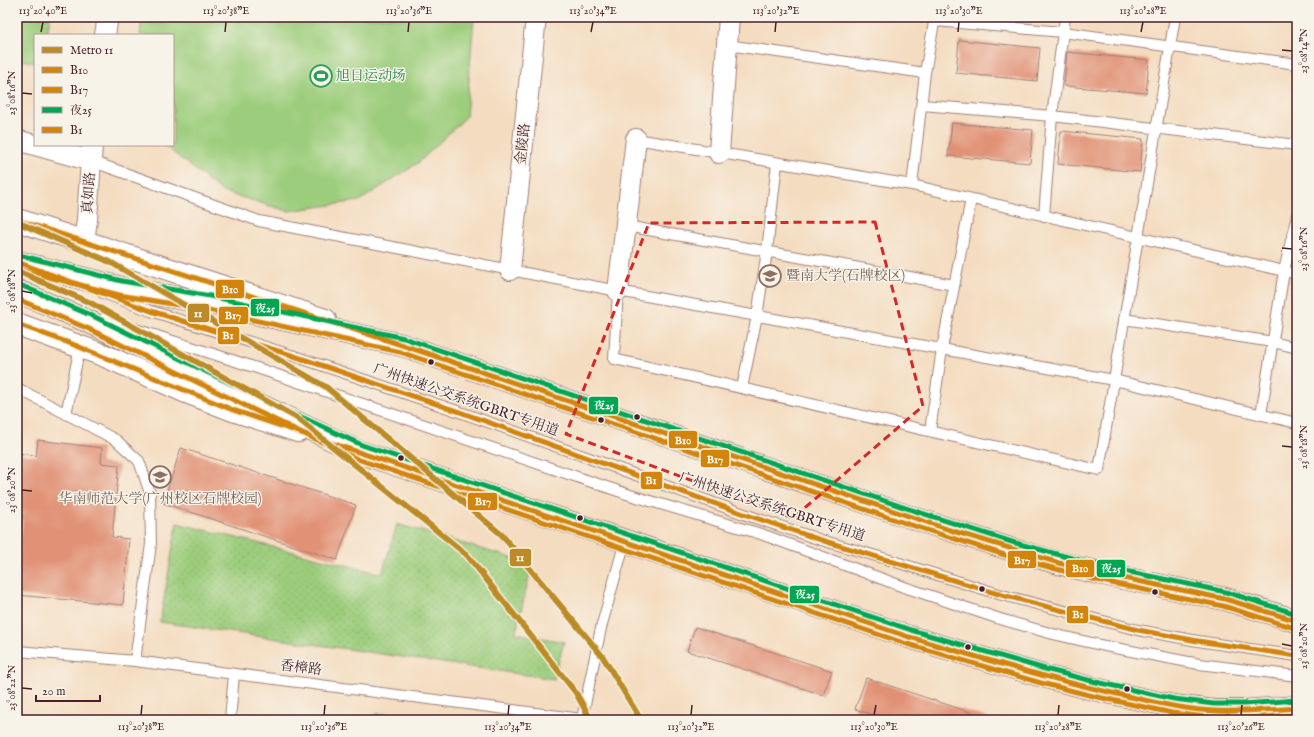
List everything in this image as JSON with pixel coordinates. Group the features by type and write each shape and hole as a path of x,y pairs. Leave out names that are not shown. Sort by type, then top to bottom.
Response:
{"main road":[{"path":"17,220 402,345 897,513 1010,549 1059,564 1225,599 1297,621"},
{"path":"20,263 121,288 209,303 402,345"},
{"path":"22,293 92,323 359,452"},
{"path":"17,324 80,346 184,391 233,410 625,540 909,638 1094,689 1173,706 1214,711 1244,711 1295,707"}],"street":[{"path":"105,34 108,17"},
{"name":"金陵路","path":"510,270 536,17"},
{"path":"719,154 729,17"},
{"path":"618,291 636,139"},
{"path":"17,140 34,143"},
{"path":"52,146 92,153"},
{"name":"真如路","path":"84,241 92,153"}],"lane":[{"path":"1044,216 1052,116 1065,17"},
{"path":"618,291 614,359 1099,470 1175,17"},
{"path":"912,185 925,73 935,19 1063,32 1297,64"},
{"path":"727,45 925,73"},
{"path":"922,105 1052,116 1297,145"},
{"path":"636,139 912,185 1297,274"},
{"path":"92,153 259,222 618,291 1114,380 1297,423"},
{"path":"742,388 757,316 767,251 777,163"},
{"path":"930,431 942,349 970,199"},
{"path":"1262,415 1284,271 1297,215"},
{"path":"626,226 954,285"},
{"name":"广州快速公交系统GBRT专用道","path":"20,263 151,311 294,356 586,456 744,514 821,540 1002,595 1131,628 1198,641 1297,656"},
{"name":"广州快速公交系统GBRT专用道","path":"22,293 257,368 636,498 761,534 904,587 1000,619 1053,634 1105,646 1192,663 1297,676"},
{"path":"1124,319 1273,342 1297,348"},
{"path":"66,414 80,346"},
{"path":"17,388 116,440 139,460 150,492 151,544 135,661"},
{"name":"香樟路","path":"17,651 135,661 582,719 601,628 625,540"},
{"path":"230,720 234,674"}],"highlighted area":[{"path":"875,222 923,406 793,518 566,434 649,223"}],"green space":[{"path":"17,17 50,17 47,34 34,34 34,63 17,59"},
{"name":"旭日运动场","path":"142,17 474,17 466,117 418,163 359,201 288,211 223,192 165,146 174,146 174,34 140,34"},
{"path":"177,523 382,574 397,524 532,564 516,633 564,642 554,679 160,622"},
{"path":"377,713 434,720 376,720"}],"building":[{"path":"959,40 1040,48 1037,81 956,73"},
{"path":"1067,52 1149,60 1146,93 1064,86"},
{"path":"952,123 1033,130 1030,163 948,156"},
{"path":"1061,131 1143,139 1140,172 1058,164"},
{"path":"38,440 102,448 101,463 119,465 112,537 129,539 123,605 17,595 17,538 21,537 23,513 17,512 17,453 36,456"},
{"path":"181,448 356,505 337,560 163,503"},
{"path":"695,627 832,671 823,695 687,651"},
{"path":"866,678 994,720 887,720 855,709"}],"metro line":[{"name":"11","path":"17,222 110,262 326,387 502,535 603,657 641,720"},
{"name":"11","path":"17,271 91,303 297,418 467,555 576,693 591,720"}],"transit line":[{"name":"B10","path":"17,220 402,345 953,531 1059,563 1099,573 1225,599 1297,621"},
{"name":"夜25","path":"19,255 122,281 210,296 404,338 906,508 1012,542 1101,566 1226,592 1297,614"},
{"name":"B1","path":"17,262 151,311 294,356 457,411 744,514 821,540 1002,595 1138,630 1297,656"},
{"name":"B17","path":"17,269 119,295 208,310 400,352 902,522 1008,556 1097,580 1223,606 1295,628"},
{"name":"夜25","path":"20,285 95,317 258,397 362,445 911,630 1045,669 1174,699 1214,704 1244,704 1296,700"},
{"name":"B17","path":"17,299 89,329 357,459 907,644 1041,683 1172,713 1214,718 1297,715"},
{"name":"B10","path":"17,324 72,344 233,410 909,637 1071,683 1170,705 1193,709 1225,711 1256,711 1297,708"}],"place":[{"name":"旭日运动场","path":"321,76"},
{"name":"暨南大学(石牌校区)","path":"770,276"},
{"name":"华南师范大学(广州校区石牌校园)","path":"160,477"}]}
